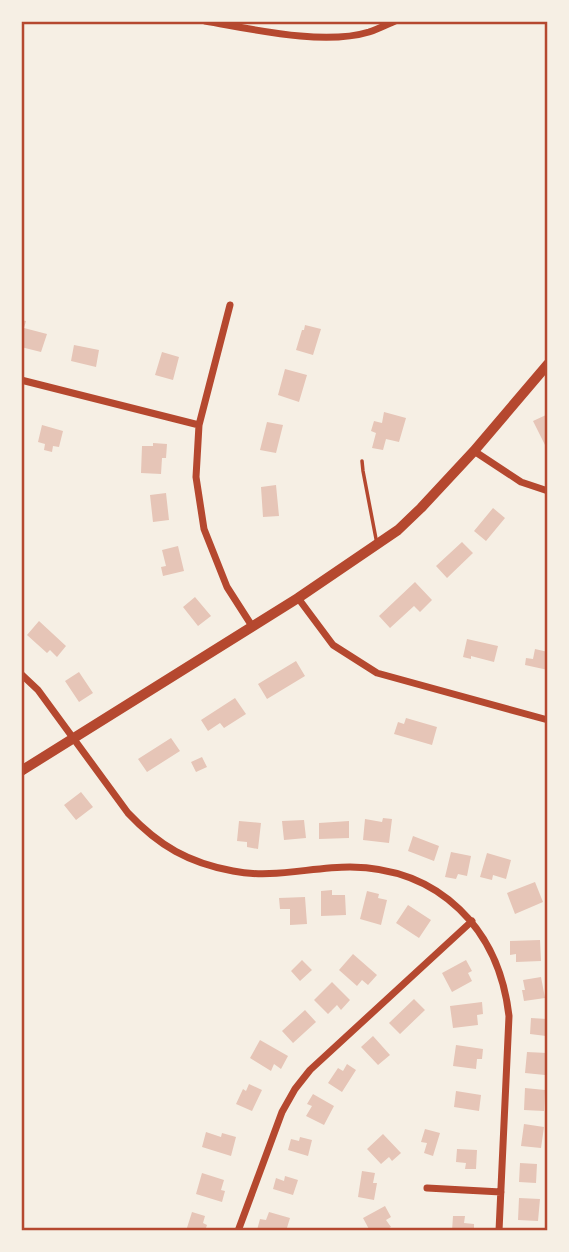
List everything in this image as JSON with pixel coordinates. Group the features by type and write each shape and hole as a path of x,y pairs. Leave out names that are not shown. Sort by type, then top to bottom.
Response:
{"main road":[{"path":"21,771 298,598 398,530 474,451 548,364"}],"street":[{"path":"205,21 256,25 303,37 368,32 395,21"},
{"path":"230,305 199,425 196,477 204,529 227,587 252,626"},
{"path":"21,380 199,425"},
{"path":"474,451 521,482 548,491"},
{"path":"298,598 332,645 377,673 548,720"},
{"path":"21,674 38,690 128,813 160,843 179,854 199,863 235,872 259,874 348,867 385,871 427,886 472,921 495,958 502,975 508,1006 499,1231"},
{"path":"238,1231 282,1112 295,1088 310,1070 472,921"},
{"path":"427,1188 501,1192"}],"lane":[{"path":"362,461 377,546"}],"building":[{"path":"21,320 26,321 24,328 47,334 41,352 21,347"},
{"path":"305,325 321,329 313,355 296,350"},
{"path":"74,345 99,350 96,367 71,361"},
{"path":"162,352 179,357 173,380 155,375"},
{"path":"285,369 307,375 299,402 278,395"},
{"path":"384,412 406,418 399,442 386,439 383,450 372,448 376,433 371,431 374,421 382,423"},
{"path":"546,415 548,418 548,451 533,421"},
{"path":"267,422 283,425 276,453 260,450"},
{"path":"42,425 63,431 59,447 53,446 52,452 44,450 45,444 38,442"},
{"path":"153,443 167,444 166,458 162,458 161,474 141,473 142,446 153,446"},
{"path":"276,485 279,516 263,517 261,487"},
{"path":"166,493 169,520 153,522 150,495"},
{"path":"493,508 505,518 486,541 474,531"},
{"path":"462,542 473,553 447,578 436,566"},
{"path":"178,546 184,571 163,576 161,567 166,566 162,550"},
{"path":"415,582 432,600 420,612 414,606 390,628 379,616"},
{"path":"195,597 211,616 198,626 183,607"},
{"path":"39,621 66,646 57,657 50,650 47,653 27,635"},
{"path":"467,639 498,646 494,662 471,656 471,659 463,657"},
{"path":"535,649 548,652 548,670 525,665 526,658 533,659"},
{"path":"296,661 305,676 267,699 258,684"},
{"path":"79,672 93,693 79,702 65,681"},
{"path":"235,698 246,714 224,728 220,723 208,731 201,720"},
{"path":"406,718 437,727 432,745 394,734 398,722 404,724"},
{"path":"171,738 180,751 147,772 138,759"},
{"path":"202,757 207,767 196,772 191,762"},
{"path":"81,792 93,807 76,820 64,805"},
{"path":"383,818 392,819 389,843 363,840 365,819 382,822"},
{"path":"304,820 306,838 284,840 282,821"},
{"path":"239,821 261,823 258,849 247,847 247,842 237,841"},
{"path":"349,821 349,838 319,839 319,823"},
{"path":"413,836 439,846 434,861 408,851"},
{"path":"451,852 471,856 467,876 458,874 456,879 445,877"},
{"path":"487,853 511,860 506,879 493,875 492,880 480,877"},
{"path":"535,882 543,902 515,914 507,893"},
{"path":"332,890 332,895 345,895 346,915 321,916 321,891"},
{"path":"367,891 379,894 378,898 387,900 381,925 360,919"},
{"path":"305,897 307,924 290,925 290,909 280,909 279,898"},
{"path":"408,905 431,920 419,938 396,923"},
{"path":"540,940 541,961 516,962 516,954 510,955 510,941"},
{"path":"353,954 377,975 368,985 362,980 357,986 339,970"},
{"path":"302,960 312,970 300,981 291,971"},
{"path":"466,960 472,971 468,973 472,981 452,992 442,973"},
{"path":"541,977 545,998 524,1001 523,980"},
{"path":"332,982 350,1000 341,1010 337,1005 328,1014 314,1000"},
{"path":"414,999 425,1010 400,1034 389,1023"},
{"path":"482,1002 483,1014 477,1015 478,1025 453,1028 450,1006"},
{"path":"305,1010 316,1022 293,1043 282,1031"},
{"path":"531,1018 547,1019 546,1036 530,1034"},
{"path":"373,1036 390,1055 378,1065 361,1047"},
{"path":"260,1040 288,1056 281,1069 274,1064 271,1071 250,1058"},
{"path":"456,1045 483,1049 482,1059 477,1059 476,1069 453,1066"},
{"path":"527,1052 547,1053 545,1075 525,1073"},
{"path":"347,1064 356,1070 342,1092 328,1083 338,1068 343,1071"},
{"path":"249,1084 262,1090 252,1111 236,1104 243,1089 246,1091"},
{"path":"525,1088 545,1090 544,1111 524,1110"},
{"path":"456,1091 481,1095 479,1111 454,1107"},
{"path":"313,1094 334,1106 324,1125 306,1116 312,1106 307,1104"},
{"path":"524,1124 544,1127 541,1148 521,1146"},
{"path":"425,1129 440,1133 433,1156 424,1153 427,1143 421,1142"},
{"path":"206,1132 221,1137 222,1133 236,1137 231,1156 202,1147"},
{"path":"383,1134 401,1153 392,1161 389,1157 381,1164 367,1149"},
{"path":"300,1137 312,1140 308,1156 288,1150 291,1139 299,1141"},
{"path":"457,1149 477,1150 476,1169 465,1169 466,1163 456,1162"},
{"path":"520,1163 537,1164 536,1183 519,1182"},
{"path":"362,1171 375,1173 373,1183 377,1183 374,1200 358,1197"},
{"path":"202,1173 224,1180 222,1202 196,1194"},
{"path":"285,1176 298,1180 293,1195 273,1189 276,1178 284,1181"},
{"path":"519,1198 540,1199 538,1221 518,1220"},
{"path":"385,1206 391,1217 386,1220 391,1227 384,1231 370,1231 363,1218"},
{"path":"192,1212 205,1216 205,1231 186,1231"},
{"path":"269,1212 290,1218 286,1231 257,1230 260,1219 266,1220"},
{"path":"453,1216 465,1216 464,1223 474,1224 474,1231 452,1231"}]}
